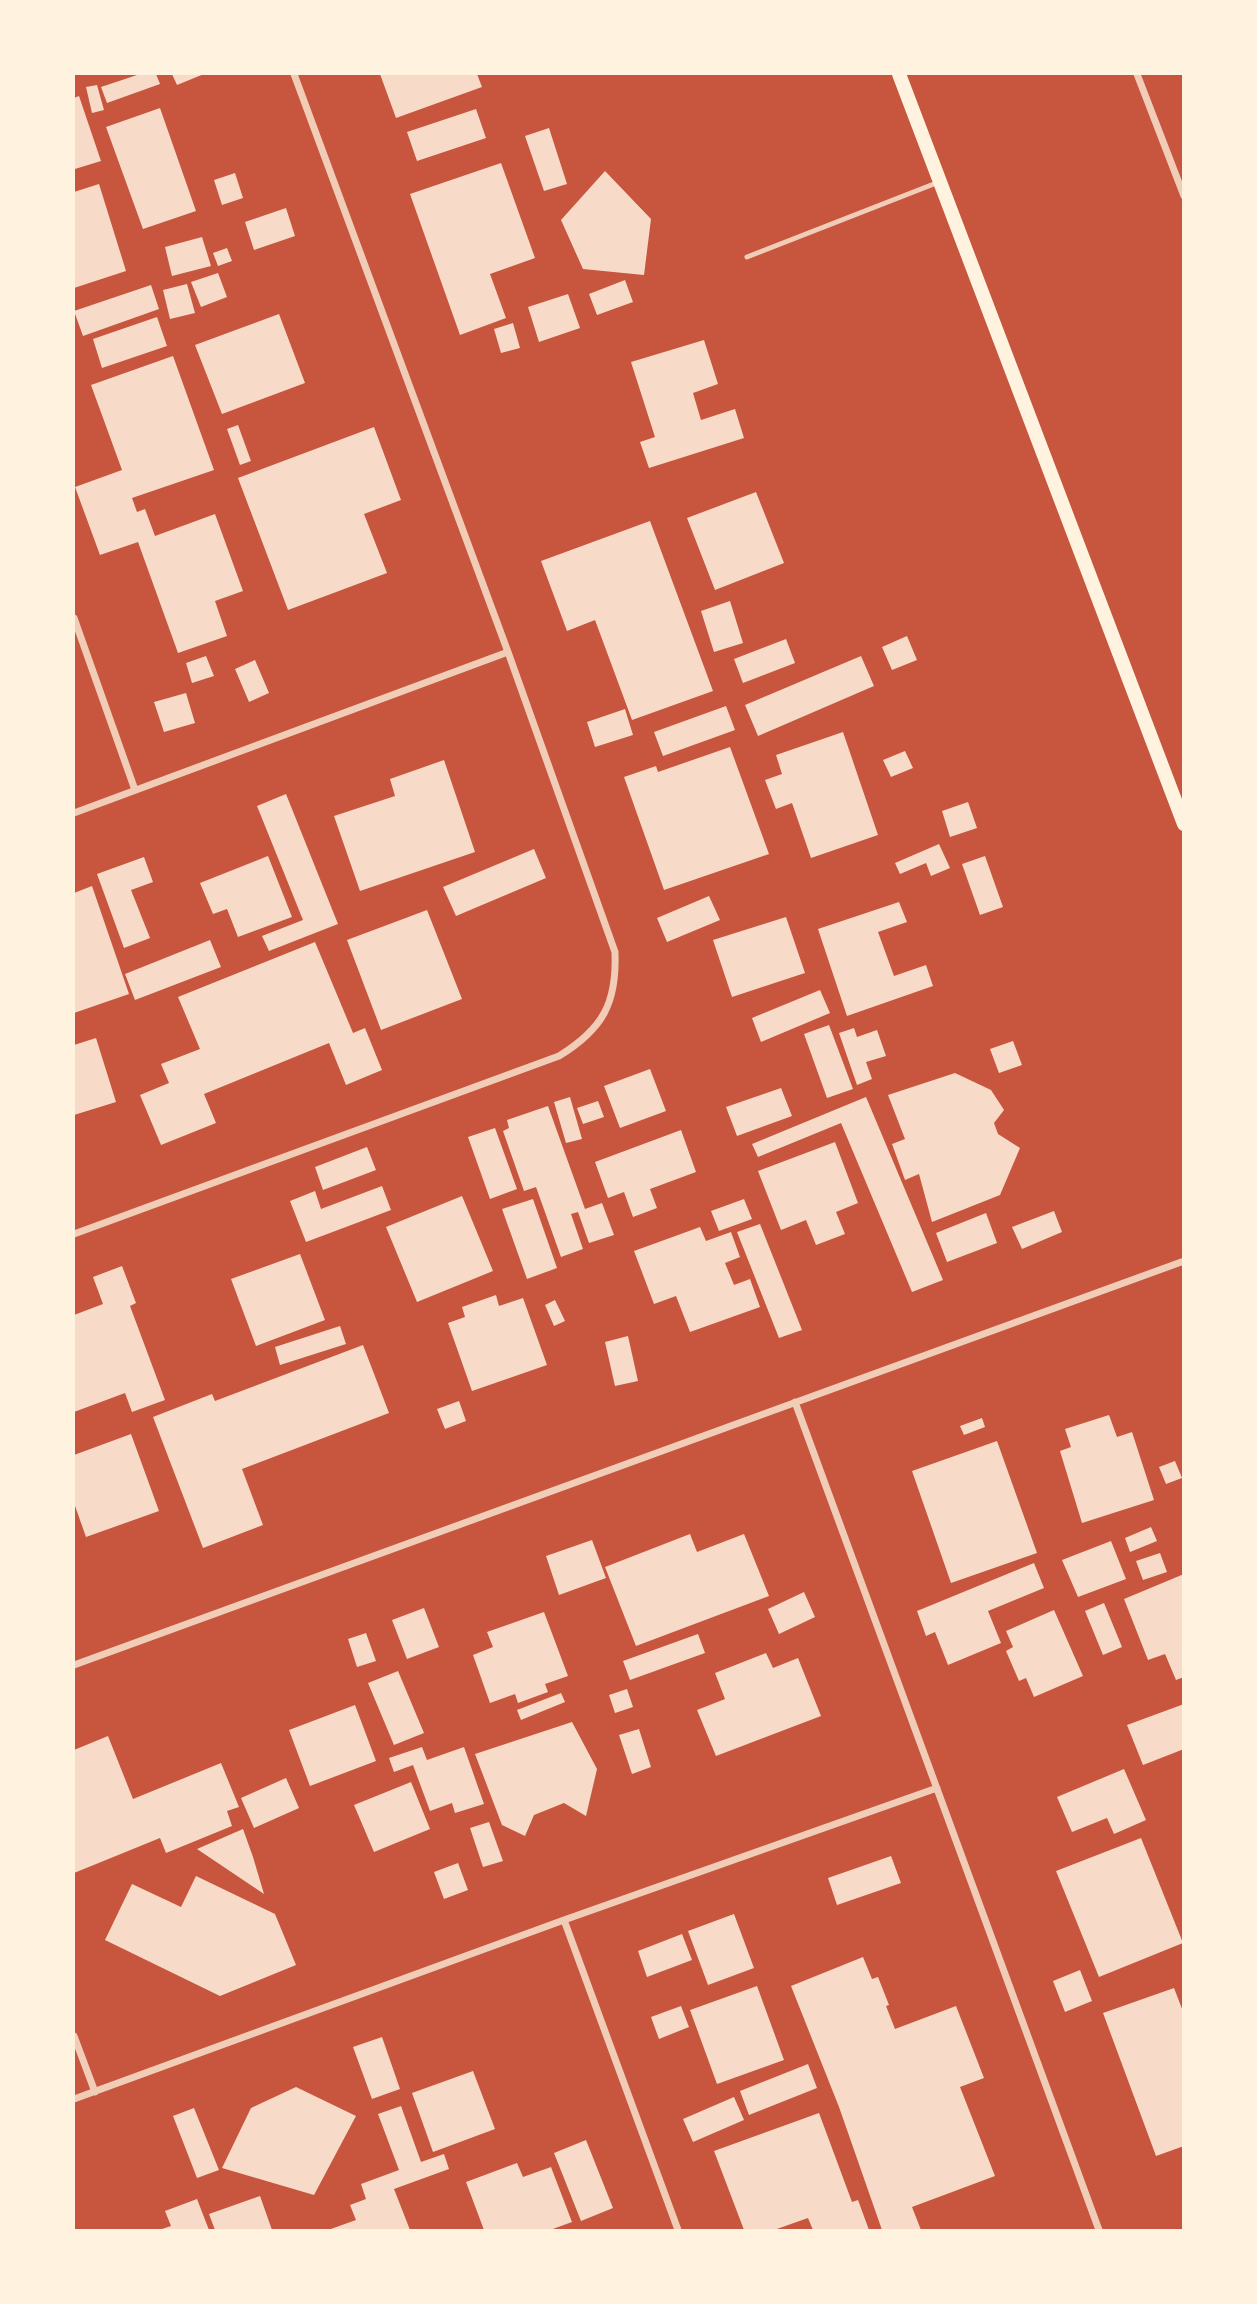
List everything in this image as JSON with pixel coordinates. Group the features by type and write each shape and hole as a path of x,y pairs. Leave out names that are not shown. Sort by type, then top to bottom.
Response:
{"main road":[{"path":"899,74 1184,824"}],"street":[{"path":"74,1234 559,1056 581,1042 598,1024 611,1002 616,978 615,952 508,652 294,74"},
{"path":"1138,74 1184,196"},
{"path":"74,618 135,790"},
{"path":"74,813 508,652"},
{"path":"74,1665 1184,1261"},
{"path":"795,1402 1099,2231"},
{"path":"74,2099 564,1920 937,1788"},
{"path":"564,1920 678,2231"},
{"path":"74,2036 95,2092"}],"lane":[{"path":"747,257 939,182"}],"building":[{"path":"140,74 156,74 160,84 107,103 101,87"},
{"path":"172,74 204,74 177,85"},
{"path":"380,74 477,74 482,87 396,118"},
{"path":"97,85 104,110 92,113 86,87"},
{"path":"79,96 101,161 75,169 74,98"},
{"path":"160,108 196,211 143,229 106,127"},
{"path":"476,109 486,138 417,161 407,132"},
{"path":"549,128 567,184 544,191 525,136"},
{"path":"501,163 535,258 490,274 506,318 460,335 410,194"},
{"path":"605,171 651,219 644,275 583,269 561,220"},
{"path":"235,173 243,198 222,205 214,180"},
{"path":"99,184 126,271 74,288 74,192"},
{"path":"286,208 295,236 254,250 245,222"},
{"path":"202,237 211,266 172,276 165,247"},
{"path":"227,248 232,261 218,266 213,253"},
{"path":"218,273 227,297 201,307 191,282"},
{"path":"625,280 633,302 597,315 589,294"},
{"path":"187,284 195,313 170,319 163,290"},
{"path":"151,285 159,309 83,336 74,311"},
{"path":"568,294 580,328 539,342 528,307"},
{"path":"279,314 305,383 222,414 195,345"},
{"path":"157,317 167,346 102,368 93,339"},
{"path":"513,323 520,348 501,353 494,329"},
{"path":"704,340 718,384 693,393 701,420 735,409 744,438 649,468 640,442 655,437 631,362"},
{"path":"173,356 214,470 132,498 137,512 145,509 155,536 215,514 243,591 215,601 227,636 178,653 138,542 100,555 75,487 122,470 91,385"},
{"path":"238,425 251,461 240,465 227,429"},
{"path":"374,427 401,500 364,514 387,573 288,610 238,478"},
{"path":"756,492 784,563 715,590 687,518"},
{"path":"650,521 713,691 632,720 595,620 567,631 541,561"},
{"path":"730,601 743,643 714,652 701,611"},
{"path":"907,636 917,660 892,670 882,647"},
{"path":"786,639 795,663 743,683 734,659"},
{"path":"206,656 214,676 192,683 186,663"},
{"path":"861,656 874,686 758,736 745,705"},
{"path":"255,660 269,693 249,702 235,669"},
{"path":"186,693 195,723 164,732 154,702"},
{"path":"726,706 735,730 663,756 654,732"},
{"path":"625,709 633,735 595,747 587,722"},
{"path":"843,732 878,835 811,858 792,803 776,809 765,780 782,774 776,755"},
{"path":"730,747 769,854 664,890 624,777 656,766 658,772"},
{"path":"905,751 913,768 891,777 883,760"},
{"path":"444,760 475,852 360,891 334,816 395,796 390,779"},
{"path":"286,794 338,924 269,951 262,936 303,920 257,806"},
{"path":"968,802 977,828 950,837 942,811"},
{"path":"939,844 950,868 931,876 926,863 900,874 895,863"},
{"path":"534,849 546,878 456,916 443,887"},
{"path":"268,856 292,917 238,937 227,909 213,914 200,883"},
{"path":"985,856 1003,907 980,915 962,864"},
{"path":"144,857 153,882 131,890 150,938 124,948 97,874"},
{"path":"92,886 129,994 74,1013 74,893"},
{"path":"709,896 720,920 667,942 657,918"},
{"path":"899,902 907,922 878,932 894,976 926,965 933,986 847,1016 818,929"},
{"path":"427,910 462,999 381,1030 347,940"},
{"path":"786,917 805,973 732,997 713,940"},
{"path":"210,940 221,967 135,1000 125,974"},
{"path":"315,942 353,1033 365,1028 382,1070 346,1085 329,1043 204,1094 216,1123 161,1145 140,1095 169,1083 161,1064 200,1049 178,997"},
{"path":"820,990 830,1013 761,1042 752,1018"},
{"path":"829,1025 853,1089 827,1098 804,1034"},
{"path":"854,1028 857,1037 877,1030 886,1056 866,1062 872,1079 857,1085 839,1033"},
{"path":"96,1038 116,1102 74,1115 74,1045"},
{"path":"1013,1041 1022,1065 999,1073 990,1049"},
{"path":"650,1069 666,1111 620,1128 604,1086"},
{"path":"955,1073 991,1090 1004,1110 994,1123 998,1134 1020,1148 1000,1195 932,1222 919,1174 905,1180 892,1144 905,1139 888,1095"},
{"path":"781,1088 792,1116 737,1136 726,1107"},
{"path":"570,1097 582,1139 566,1143 554,1102"},
{"path":"866,1097 943,1280 912,1292 841,1123 758,1157 752,1144"},
{"path":"598,1101 604,1117 583,1124 577,1108"},
{"path":"548,1106 585,1209 602,1203 614,1235 589,1243 578,1212 571,1214 583,1249 561,1257 536,1187 524,1191 503,1131 509,1128 507,1120"},
{"path":"495,1128 517,1189 490,1199 468,1137"},
{"path":"681,1130 696,1172 650,1189 657,1208 633,1217 624,1192 608,1198 595,1162"},
{"path":"835,1142 858,1203 836,1212 845,1234 816,1245 806,1220 781,1230 758,1171"},
{"path":"367,1147 376,1170 323,1190 315,1167"},
{"path":"382,1186 391,1210 306,1242 290,1201 315,1191 321,1209"},
{"path":"462,1196 493,1271 417,1302 386,1227"},
{"path":"533,1199 557,1268 527,1279 502,1209"},
{"path":"744,1199 752,1219 719,1231 711,1211"},
{"path":"1054,1211 1062,1232 1022,1249 1012,1227"},
{"path":"986,1213 997,1243 947,1262 936,1233"},
{"path":"760,1224 802,1330 779,1338 737,1232"},
{"path":"700,1227 706,1241 731,1232 740,1257 725,1263 734,1285 750,1279 760,1307 690,1332 676,1296 654,1304 634,1251"},
{"path":"300,1254 325,1320 256,1346 231,1279"},
{"path":"122,1266 136,1303 130,1306 165,1400 132,1412 125,1393 74,1412 74,1315 103,1304 93,1277"},
{"path":"496,1295 499,1306 523,1298 547,1365 472,1391 448,1323 465,1317 462,1307"},
{"path":"555,1300 565,1321 554,1326 545,1305"},
{"path":"340,1326 346,1344 280,1365 275,1347"},
{"path":"628,1336 638,1381 615,1386 605,1342"},
{"path":"363,1345 389,1413 242,1469 263,1525 203,1548 153,1417 212,1394 215,1401"},
{"path":"459,1401 466,1421 445,1429 437,1409"},
{"path":"1109,1415 1117,1437 1132,1432 1154,1500 1082,1523 1060,1451 1071,1447 1065,1429"},
{"path":"982,1418 985,1427 964,1435 960,1426"},
{"path":"131,1434 159,1511 86,1537 74,1503 74,1455"},
{"path":"997,1441 1037,1553 951,1583 912,1471"},
{"path":"1175,1461 1182,1478 1166,1484 1159,1467"},
{"path":"1151,1527 1157,1541 1130,1552 1125,1538"},
{"path":"690,1534 697,1552 744,1534 769,1596 636,1646 605,1567"},
{"path":"592,1540 606,1578 559,1595 546,1556"},
{"path":"1111,1541 1126,1579 1078,1597 1062,1560"},
{"path":"1160,1553 1167,1572 1143,1580 1136,1561"},
{"path":"1034,1563 1044,1588 988,1611 1001,1643 948,1665 935,1632 926,1636 917,1611"},
{"path":"1184,1574 1184,1677 1176,1680 1165,1654 1148,1660 1124,1599"},
{"path":"804,1592 815,1617 779,1634 768,1609"},
{"path":"1104,1603 1122,1647 1103,1655 1085,1611"},
{"path":"424,1608 439,1647 407,1659 392,1620"},
{"path":"1054,1610 1083,1676 1034,1697 1026,1678 1019,1681 1006,1651 1013,1647 1006,1631"},
{"path":"544,1612 568,1676 545,1684 548,1692 518,1703 515,1694 490,1703 473,1655 493,1647 487,1632"},
{"path":"366,1633 376,1661 357,1667 348,1639"},
{"path":"698,1634 705,1653 630,1680 623,1661"},
{"path":"766,1653 773,1668 798,1658 821,1716 716,1756 697,1710 725,1699 715,1673"},
{"path":"398,1671 424,1733 394,1745 368,1683"},
{"path":"627,1689 633,1707 615,1713 609,1695"},
{"path":"561,1693 565,1702 521,1720 517,1710"},
{"path":"1184,1704 1184,1749 1143,1765 1127,1725"},
{"path":"355,1705 376,1761 310,1786 289,1730"},
{"path":"572,1722 597,1769 586,1816 564,1803 534,1815 525,1836 502,1825 475,1754"},
{"path":"639,1729 651,1767 632,1774 619,1735"},
{"path":"108,1736 133,1799 221,1763 239,1807 227,1811 232,1826 166,1853 160,1838 74,1873 74,1750"},
{"path":"422,1747 427,1760 464,1747 484,1804 455,1813 452,1803 430,1811 413,1765 394,1772 389,1758"},
{"path":"1124,1769 1146,1820 1114,1834 1107,1818 1072,1832 1057,1797"},
{"path":"286,1778 299,1808 254,1828 241,1798"},
{"path":"411,1782 430,1829 374,1852 354,1805"},
{"path":"489,1822 503,1861 483,1867 470,1828"},
{"path":"243,1829 253,1857 264,1894 197,1849"},
{"path":"1141,1838 1183,1943 1099,1977 1056,1871"},
{"path":"891,1856 901,1883 837,1905 828,1878"},
{"path":"458,1863 468,1890 444,1899 434,1872"},
{"path":"196,1876 275,1914 296,1965 220,1996 105,1940 132,1884 181,1907"},
{"path":"734,1914 754,1968 708,1985 688,1931"},
{"path":"682,1934 692,1960 647,1977 638,1951"},
{"path":"863,1957 872,1979 878,1977 895,2029 956,2006 984,2078 960,2087 995,2176 912,2207 921,2230 882,2230 839,2107 791,1986"},
{"path":"1080,1970 1092,2001 1065,2012 1053,1981"},
{"path":"757,1986 784,2060 717,2084 690,2010"},
{"path":"1174,1988 1184,2014 1184,2146 1156,2156 1103,2013"},
{"path":"681,2006 689,2027 659,2039 651,2017"},
{"path":"382,2037 400,2089 372,2099 353,2047"},
{"path":"808,2064 817,2088 749,2115 740,2091"},
{"path":"473,2071 495,2129 433,2152 412,2093"},
{"path":"296,2087 356,2116 314,2195 222,2168 251,2108"},
{"path":"734,2097 744,2120 693,2142 683,2119"},
{"path":"401,2106 421,2162 444,2154 449,2169 394,2189 410,2230 328,2230 356,2220 350,2205 366,2199 361,2184 399,2170 378,2114"},
{"path":"194,2108 219,2170 197,2178 173,2116"},
{"path":"819,2113 852,2202 858,2200 869,2230 813,2230 808,2218 774,2230 744,2230 714,2151"},
{"path":"586,2140 613,2208 581,2221 554,2153"},
{"path":"517,2163 523,2177 551,2167 572,2222 550,2230 484,2230 466,2182"},
{"path":"260,2196 272,2230 215,2230 209,2214"},
{"path":"197,2199 209,2230 159,2230 171,2226 165,2211"}]}
